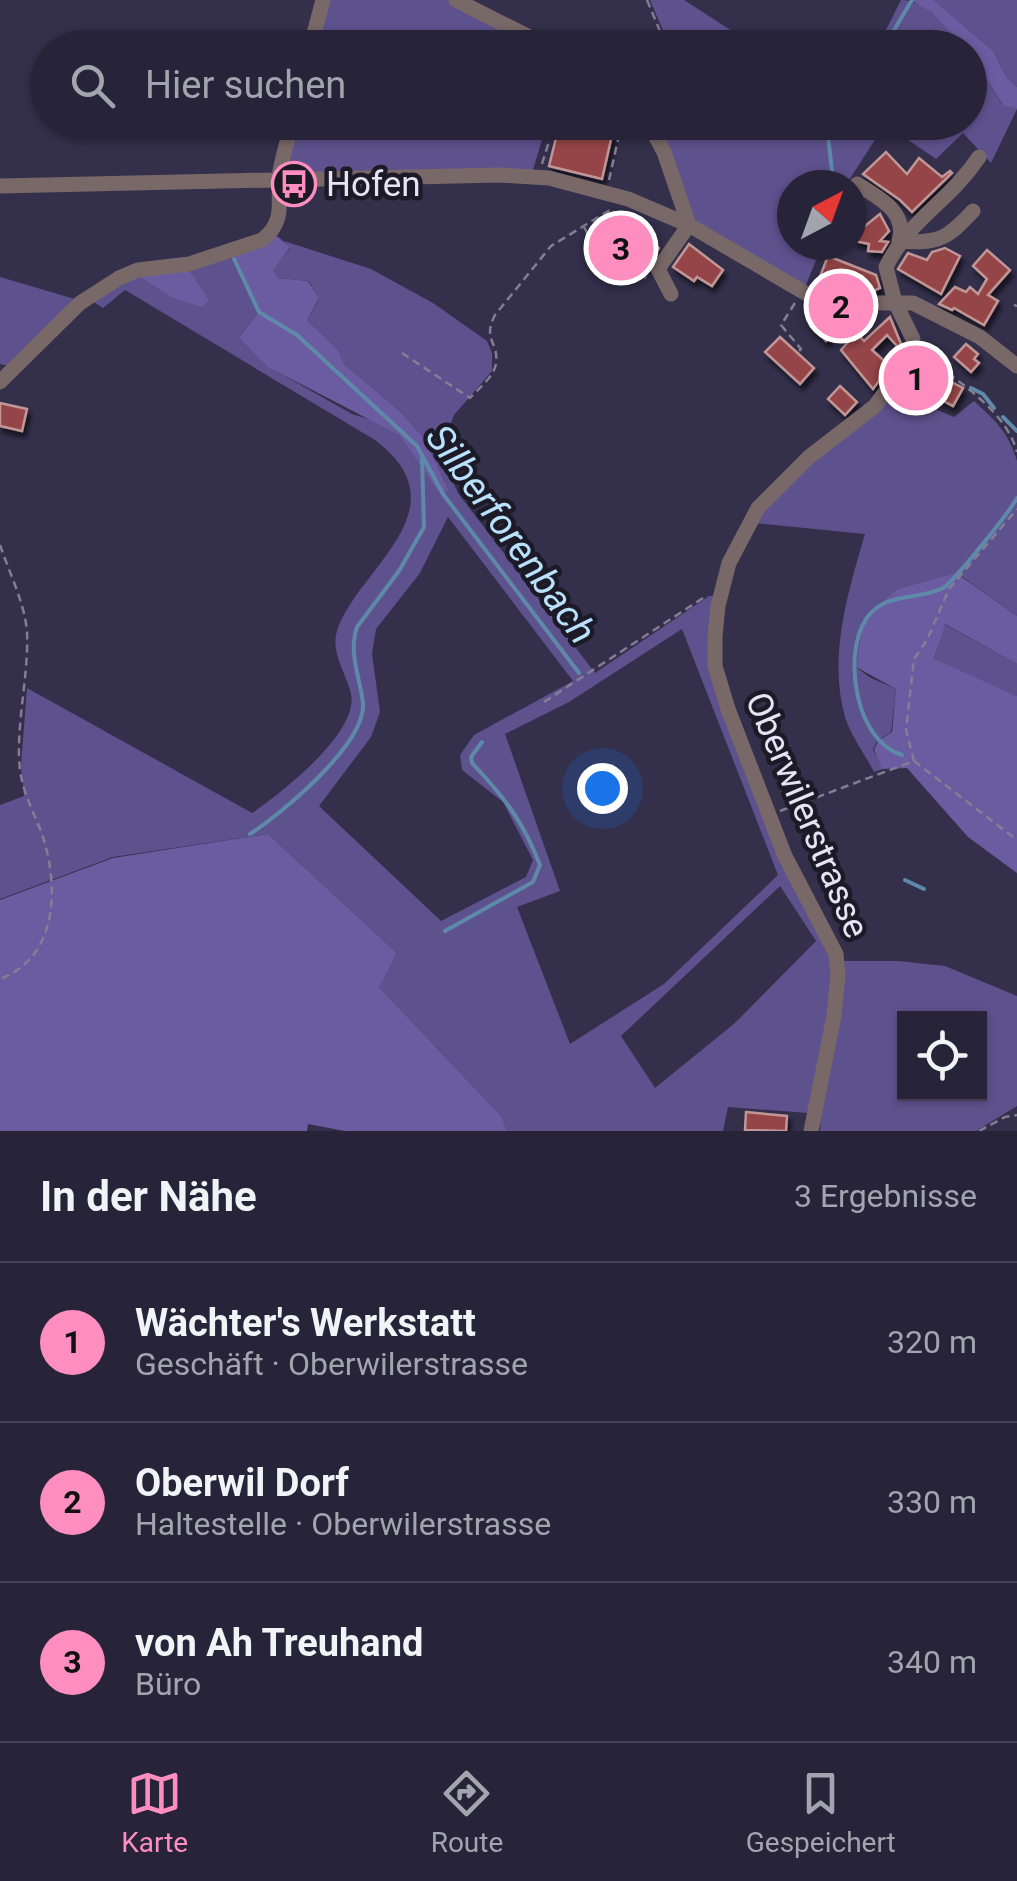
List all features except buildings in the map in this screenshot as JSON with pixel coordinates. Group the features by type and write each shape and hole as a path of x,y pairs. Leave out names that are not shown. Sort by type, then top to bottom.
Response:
{"street":[{"path":"315,30 323,0"},
{"path":"456,0 515,30"},
{"path":"0,382 80,303 118,278 138,270 189,264 262,240 271,233 280,214 279,179 288,140"},
{"path":"658,140 689,225"},
{"path":"899,241 962,182 979,157"},
{"path":"0,186 500,175 539,178 606,192 689,225 812,298 913,303 980,337 1017,366"},
{"path":"867,190 884,201 903,228 886,267 913,348"},
{"path":"899,241 936,241 947,237 973,211"},
{"path":"671,294 658,268 689,225"},
{"name":"Oberwilerstrasse","path":"811,1131 834,1016 836,954 793,874 770,815 715,666 715,636 721,592 739,542 768,494 808,457 875,406 896,381 913,348"}],"path":[{"path":"647,0 660,30"},
{"path":"539,178 550,140"},
{"path":"606,192 618,140"},
{"path":"402,353 470,398 496,363 489,328 538,260 551,246 628,199"},
{"path":"583,226 590,240 646,278 658,268"},
{"path":"792,308 780,325 801,349 797,353"},
{"path":"913,348 984,404 1016,441 1017,452"},
{"path":"1017,508 949,589 927,640 914,659 906,730 914,760 1017,840"},
{"path":"0,545 27,626 19,768 43,838 54,905 44,940 31,958 0,979"},
{"path":"544,702 677,613 711,593 721,592"},
{"path":"770,815 914,760"},
{"path":"979,1131 1017,1115"}],"shaded area":[{"path":"328,0 448,0 511,30 320,30"},
{"path":"650,0 684,0 731,30 663,30"},
{"path":"901,0 928,10 949,30 886,30"},
{"path":"911,0 934,0 969,30 948,30"},
{"path":"934,0 1017,0 1017,87 987,46 987,30 969,30"},
{"path":"987,46 1017,87 1017,109 1003,105 987,80"},
{"path":"987,81 1002,104 1017,109 991,163 970,140 987,140"},
{"path":"293,140 542,140 532,173 284,175"},
{"path":"659,140 875,140 856,170 777,170 777,260 816,260 804,290 692,223"},
{"path":"908,140 956,140 936,159"},
{"path":"277,236 290,247 273,270 278,278 308,281 319,298 307,320 338,350 344,364 402,413 424,438 449,491 441,496 399,435 268,367 239,338 258,313 231,256"},
{"path":"284,241 371,269 433,303 487,341 492,371 454,415 443,443 444,462 458,493 595,673 709,596 717,596 710,663 836,961 945,966 1017,996 1017,1106 976,1131 820,1131 821,1114 728,1107 723,1131 507,1131 502,1117 378,986 397,953 268,834 113,857 0,899 0,805 24,796 21,766 27,688 252,813 315,761 343,726 351,694 337,653 338,628 398,537 409,513 410,489 400,465 375,440 125,290 103,308 89,299 138,274 209,300 193,280 189,267 229,253 258,313 239,338 269,367 352,414 399,435 441,496 449,491 424,438 402,413 344,364 338,350 307,320 319,299 309,281 278,278 272,269 290,248","holes":["448,517 573,681 474,735 460,755 462,770 503,802 533,860 526,877 441,921 319,806 371,737 380,712 372,654 376,629 420,573","682,629 778,875 664,984 570,1044 517,907 560,891 505,734 569,702","780,886 816,941 735,1023 655,1088 621,1036"]},
{"path":"189,270 209,300 202,307 171,297 141,277"},
{"path":"0,277 78,300 13,367 0,364"},
{"path":"894,392 954,417 974,401 1010,442 1017,461 1017,616 957,573 897,589 863,618 856,667 896,689 891,732 877,741 873,750 883,769 874,772 845,717 839,671 842,625 865,534 754,523 802,471"},
{"path":"956,573 1017,616 1017,664 945,624 934,659 1017,696 1017,873 968,837 907,768 882,769 874,750 878,741 892,732 896,689 856,667 863,618 897,589"},
{"path":"944,624 1017,664 1017,696 934,660"},
{"path":"268,834 397,953 379,987 502,1117 507,1131 345,1131 308,1124 307,1131 0,1131 0,900 113,858"}],"waterway":[{"path":"894,30 912,0"},
{"path":"828,140 832,170"},
{"name":"Silberforenbach","path":"234,259 259,312 297,335 417,446 443,494 579,673"},
{"path":"971,388 983,394 994,408"},
{"path":"1003,417 1017,431"},
{"path":"250,834 320,776 351,738 360,720 363,703 354,656 357,627 399,571 424,527 422,458"},
{"path":"902,755 886,747 874,733 858,696 855,654 866,619 882,604 943,588 982,546 1017,498"},
{"path":"445,931 533,882 540,865 512,810 472,763 471,757 482,742"},
{"path":"905,880 924,889"}],"place":[{"name":"Hofen","path":"294,184"},
{"name":"von Ah Treuhand","path":"621,248"},
{"name":"Oberwil Dorf","path":"841,306"},
{"name":"Wächter's Werkstatt","path":"916,378"}]}
